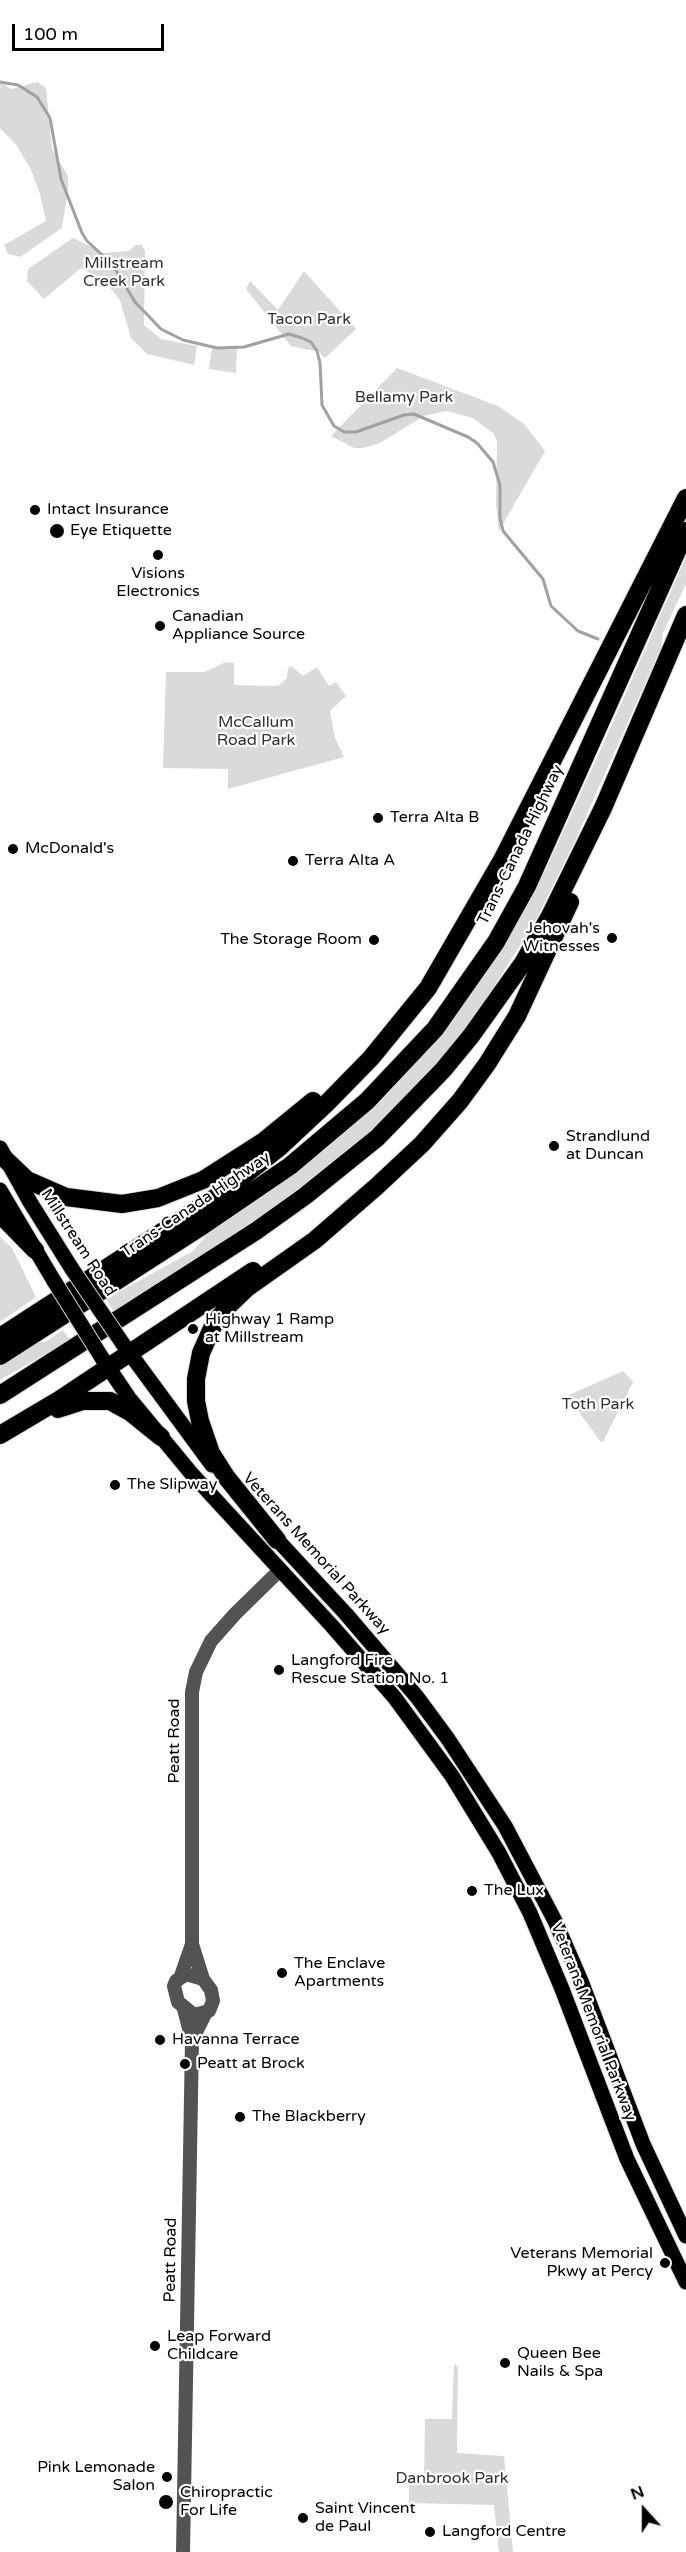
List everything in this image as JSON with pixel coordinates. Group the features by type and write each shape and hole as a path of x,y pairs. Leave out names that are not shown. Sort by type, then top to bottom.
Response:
{"highway":[{"path":"0,1337 222,1193 280,1147 371,1058 428,988 456,942 549,770 686,498"},
{"name":"Trans-Canada Highway","path":"0,1356 200,1228 290,1166 367,1101 435,1029 496,942 527,886 686,531"},
{"path":"0,1395 264,1225 337,1171 402,1113 471,1036 523,963 550,916 603,808 686,615"},
{"path":"277,1540 227,1478 211,1453 200,1421 196,1401 196,1379 201,1353 213,1326 226,1308 247,1288 315,1240 376,1187 422,1144 460,1101 487,1064 517,1016 598,838 603,808"},
{"path":"3,1154 27,1180 43,1189 66,1197 93,1202 122,1204 158,1198 203,1179 264,1141 329,1088 387,1029 456,942"},
{"path":"0,1435 59,1400 105,1363 376,1187"},
{"path":"0,1214 35,1250"},
{"path":"22,1422 83,1401 110,1401 130,1412 161,1437"}],"main road":[{"name":"Millstream Road","path":"3,1154 72,1269 126,1349"},
{"path":"0,1190 105,1363"},
{"name":"Veterans Memorial Parkway","path":"126,1349 208,1460 417,1697 448,1738 504,1826 555,1921 643,2144 686,2236"},
{"name":"Veterans Memorial Parkway","path":"105,1363 161,1437 395,1698 452,1776 499,1853 530,1913 627,2159 686,2282"}],"street":[{"name":"Peatt Road","path":"203,1979 192,1944 190,1710 196,1672 215,1636 280,1570"},
{"name":"Peatt Road","path":"181,1976 192,1944"},
{"path":"192,1974 203,1979 213,1996 212,2006 206,2012 194,2014 184,2009 178,2002 174,1992 176,1981 181,1976 192,1974"},
{"name":"Peatt Road","path":"183,2552 192,2040 184,2009"},
{"name":"Peatt Road","path":"192,2040 206,2012"}],"green space":[{"name":"Millstream Creek Park","path":"0,81 11,89 37,82 46,88 52,149 68,176 62,228 20,257 8,254 4,245 46,221 40,194 31,170 17,146 0,128"},
{"name":"Millstream Creek Park","path":"73,238 104,253 128,251 136,245 142,245 145,251 144,325 161,339 197,346 194,365 147,354 131,338 120,300 105,281 81,268 44,299 27,281 28,269"},
{"name":"Tacon Park","path":"304,271 356,329 325,358 319,352 291,346 246,289 250,281 278,310"},
{"path":"212,347 237,348 236,373 209,369"},
{"name":"Bellamy Park","path":"397,368 498,406 524,424 545,451 499,531 496,504 497,441 493,433 473,418 447,411 424,416 380,443 363,448 354,448 331,436"},
{"path":"686,557 686,584 663,633 661,648 574,843 537,918 479,1011 437,1065 378,1126 316,1178 245,1228 114,1312 106,1299 193,1251 211,1230 298,1171 362,1117 433,1044 471,995 510,935 544,873"},
{"name":"McCallum Road Park","path":"226,662 234,663 234,685 278,686 287,678 288,668 291,666 303,676 317,667 329,686 336,682 346,696 330,711 335,738 344,757 228,789 228,769 163,768 166,672 204,672"},
{"path":"0,1237 12,1248 36,1297 0,1322"},
{"path":"63,1330 70,1340 0,1380 0,1365 34,1343 45,1342"},
{"name":"Toth Park","path":"623,1371 633,1382 601,1442 567,1396"},
{"name":"Danbrook Park","path":"454,2364 458,2367 457,2453 504,2456 513,2552 499,2552 494,2505 409,2503 409,2484 424,2484 425,2419 452,2419"}],"waterway":[{"path":"0,82 18,85 37,97 50,118 61,179 82,233 87,241 112,264 135,302 161,329 183,340 217,348 244,347 289,334 302,338 311,342 317,351 320,363 322,405 334,426 344,432 356,432 404,415 414,414 477,443 493,462 500,485 500,518 503,531 543,579 551,606 578,631 598,639"}],"place":[{"name":"Intact Insurance","path":"35,510"},
{"name":"Eye Etiquette","path":"57,531"},
{"name":"Visions Electronics","path":"158,555"},
{"name":"Canadian Appliance Source","path":"160,626"},
{"name":"Terra Alta B","path":"378,818"},
{"name":"McDonald's","path":"13,849"},
{"name":"Terra Alta A","path":"293,861"},
{"name":"Jehovah's Witnesses","path":"612,938"},
{"name":"The Storage Room","path":"374,940"},
{"name":"Strandlund at Duncan","path":"554,1146"},
{"name":"Highway 1 Ramp at Millstream","path":"193,1329"},
{"name":"The Slipway","path":"115,1485"},
{"name":"Langford Fire Rescue Station No. 1","path":"279,1670"},
{"name":"The Lux","path":"472,1891"},
{"name":"The Enclave Apartments","path":"282,1973"},
{"name":"Havanna Terrace","path":"160,2040"},
{"name":"Peatt at Brock","path":"185,2064"},
{"name":"The Blackberry","path":"240,2117"},
{"name":"Veterans Memorial Pkwy at Percy","path":"665,2263"},
{"name":"Leap Forward Childcare","path":"155,2346"},
{"name":"Queen Bee Nails & Spa","path":"505,2363"},
{"name":"Pink Lemonade Salon","path":"167,2477"},
{"name":"Chiropractic For Life","path":"166,2502"},
{"name":"Saint Vincent de Paul","path":"303,2518"},
{"name":"Langford Centre","path":"430,2532"}]}
